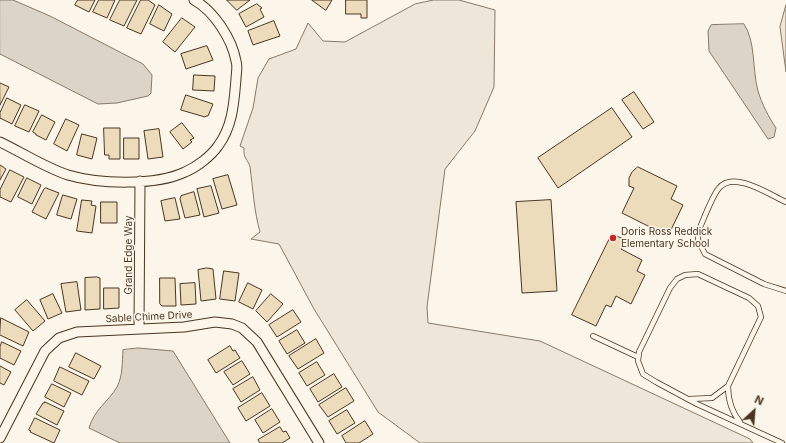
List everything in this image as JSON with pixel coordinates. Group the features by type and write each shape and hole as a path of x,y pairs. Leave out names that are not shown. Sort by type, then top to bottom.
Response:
{"street":[{"path":"0,142 67,174 85,179 140,181 161,179 185,172 202,161 218,146 234,110 237,62 232,48 223,31 201,4 194,0"},
{"name":"Grand Edge Way","path":"139,328 140,181"},
{"name":"Sable Chime Drive","path":"0,438 45,351 59,338 76,332 184,327 216,322 232,324 242,328 257,342 319,443"}],"lane":[{"path":"786,202 741,181 732,180 719,187 698,232 698,240 705,254 764,284 786,291"},
{"path":"690,399 712,398 728,386 759,323 760,312 750,298 698,274 685,275 677,279 670,288 639,352 638,361 643,374 697,404 782,443"},
{"path":"593,336 638,357"},
{"path":"728,386 730,406 741,423"}],"shaded area":[{"path":"0,0 13,0 50,16 143,64 152,75 151,93 148,96 117,103 98,104 0,54"},
{"path":"434,0 459,0 495,10 494,87 475,131 445,169 427,307 428,323 540,341 750,439 753,443 420,443 378,412 314,309 279,244 251,239 260,232 255,208 250,167 245,157 244,148 240,146 253,108 258,78 269,59 296,49 308,23 323,41 345,42 415,4"},
{"path":"786,5 786,72 780,27"},
{"path":"744,24 748,31 752,47 756,83 761,101 776,128 774,137 768,139 709,51 708,31 711,25"},
{"path":"138,348 173,351 230,443 120,443 89,428 94,416 117,387 121,373 123,350"}],"building":[{"path":"78,0 95,0 89,12 75,5"},
{"path":"99,0 115,0 107,18 93,12"},
{"path":"120,0 137,0 124,26 110,20"},
{"path":"141,0 148,0 155,5 141,34 127,28"},
{"path":"227,0 250,0 237,10"},
{"path":"312,0 332,0 326,10"},
{"path":"346,0 367,0 367,18 361,18 361,14 346,14"},
{"path":"257,4 262,8 260,9 264,17 246,27 239,14"},
{"path":"159,5 172,14 164,31 150,24"},
{"path":"182,18 195,27 175,52 163,42"},
{"path":"274,21 280,36 253,45 248,31"},
{"path":"207,46 213,60 186,69 181,54"},
{"path":"194,75 215,76 214,91 193,90"},
{"path":"0,83 9,87 0,105"},
{"path":"634,92 654,122 643,129 622,100"},
{"path":"186,95 213,104 208,116 205,117 181,110"},
{"path":"7,98 21,105 12,124 0,118 0,113"},
{"path":"25,105 39,111 29,132 15,126"},
{"path":"612,108 632,137 558,188 538,158"},
{"path":"42,115 55,122 46,140 33,132"},
{"path":"66,119 79,125 67,151 54,144"},
{"path":"182,123 194,138 190,140 192,142 183,149 170,132"},
{"path":"104,128 120,128 120,159 109,159 109,155 105,155"},
{"path":"159,129 163,157 148,159 144,131"},
{"path":"82,134 97,138 92,159 77,155"},
{"path":"124,138 139,138 139,159 124,159"},
{"path":"0,165 6,169 0,180"},
{"path":"638,167 677,186 671,199 683,205 668,236 622,213 634,188 629,186 629,178 632,172"},
{"path":"10,170 24,177 11,202 0,197 0,190"},
{"path":"228,175 237,205 222,209 213,179"},
{"path":"27,178 41,185 32,204 18,197"},
{"path":"211,186 219,213 204,217 197,189"},
{"path":"46,188 59,193 46,219 32,212 44,189"},
{"path":"194,192 200,215 185,218 180,199 181,196"},
{"path":"63,195 77,199 71,219 57,215"},
{"path":"175,198 180,219 165,221 161,201"},
{"path":"82,200 92,201 91,205 96,206 92,233 77,231"},
{"path":"551,200 557,291 522,293 516,202"},
{"path":"101,202 117,202 117,223 101,223"},
{"path":"612,234 626,240 621,249 642,260 637,271 645,275 631,304 616,296 611,307 606,305 596,326 572,315"},
{"path":"207,268 213,269 216,299 201,301 198,270"},
{"path":"224,271 239,273 235,301 220,299"},
{"path":"85,278 100,278 100,309 85,310"},
{"path":"160,278 175,278 176,306 162,306 160,304"},
{"path":"77,282 81,310 66,312 61,284"},
{"path":"195,283 196,304 181,305 180,284"},
{"path":"248,283 262,290 253,309 239,302"},
{"path":"104,288 119,288 119,308 104,309"},
{"path":"53,294 62,313 48,319 40,300"},
{"path":"271,294 283,304 267,322 256,311"},
{"path":"27,300 45,321 33,331 15,310"},
{"path":"293,310 301,322 277,337 269,325"},
{"path":"1,318 29,332 23,346 0,335"},
{"path":"297,330 305,343 287,354 279,341"},
{"path":"316,339 324,353 298,369 289,356"},
{"path":"2,342 21,351 14,365 0,358 0,347"},
{"path":"230,346 233,351 235,350 240,358 216,373 208,360"},
{"path":"76,353 101,366 94,379 69,367"},
{"path":"242,361 250,374 233,385 224,372"},
{"path":"317,362 325,375 307,386 299,373"},
{"path":"0,366 11,372 4,385 0,383"},
{"path":"60,367 89,381 82,395 54,381"},
{"path":"334,374 342,387 318,402 310,389"},
{"path":"253,377 260,390 241,402 233,389"},
{"path":"52,384 71,393 64,407 45,397"},
{"path":"346,388 354,401 328,417 319,405"},
{"path":"262,393 270,406 246,421 238,408"},
{"path":"45,402 64,411 57,425 36,414"},
{"path":"272,409 280,422 263,433 255,420"},
{"path":"347,410 355,423 337,434 329,421"},
{"path":"35,418 60,430 54,443 30,432 31,431 29,430"},
{"path":"365,421 373,434 359,443 346,443 342,436"},
{"path":"280,427 283,432 286,431 290,438 282,443 260,443 258,440"}],"place":[{"name":"Doris Ross Reddick Elementary School","path":"613,238"}]}
